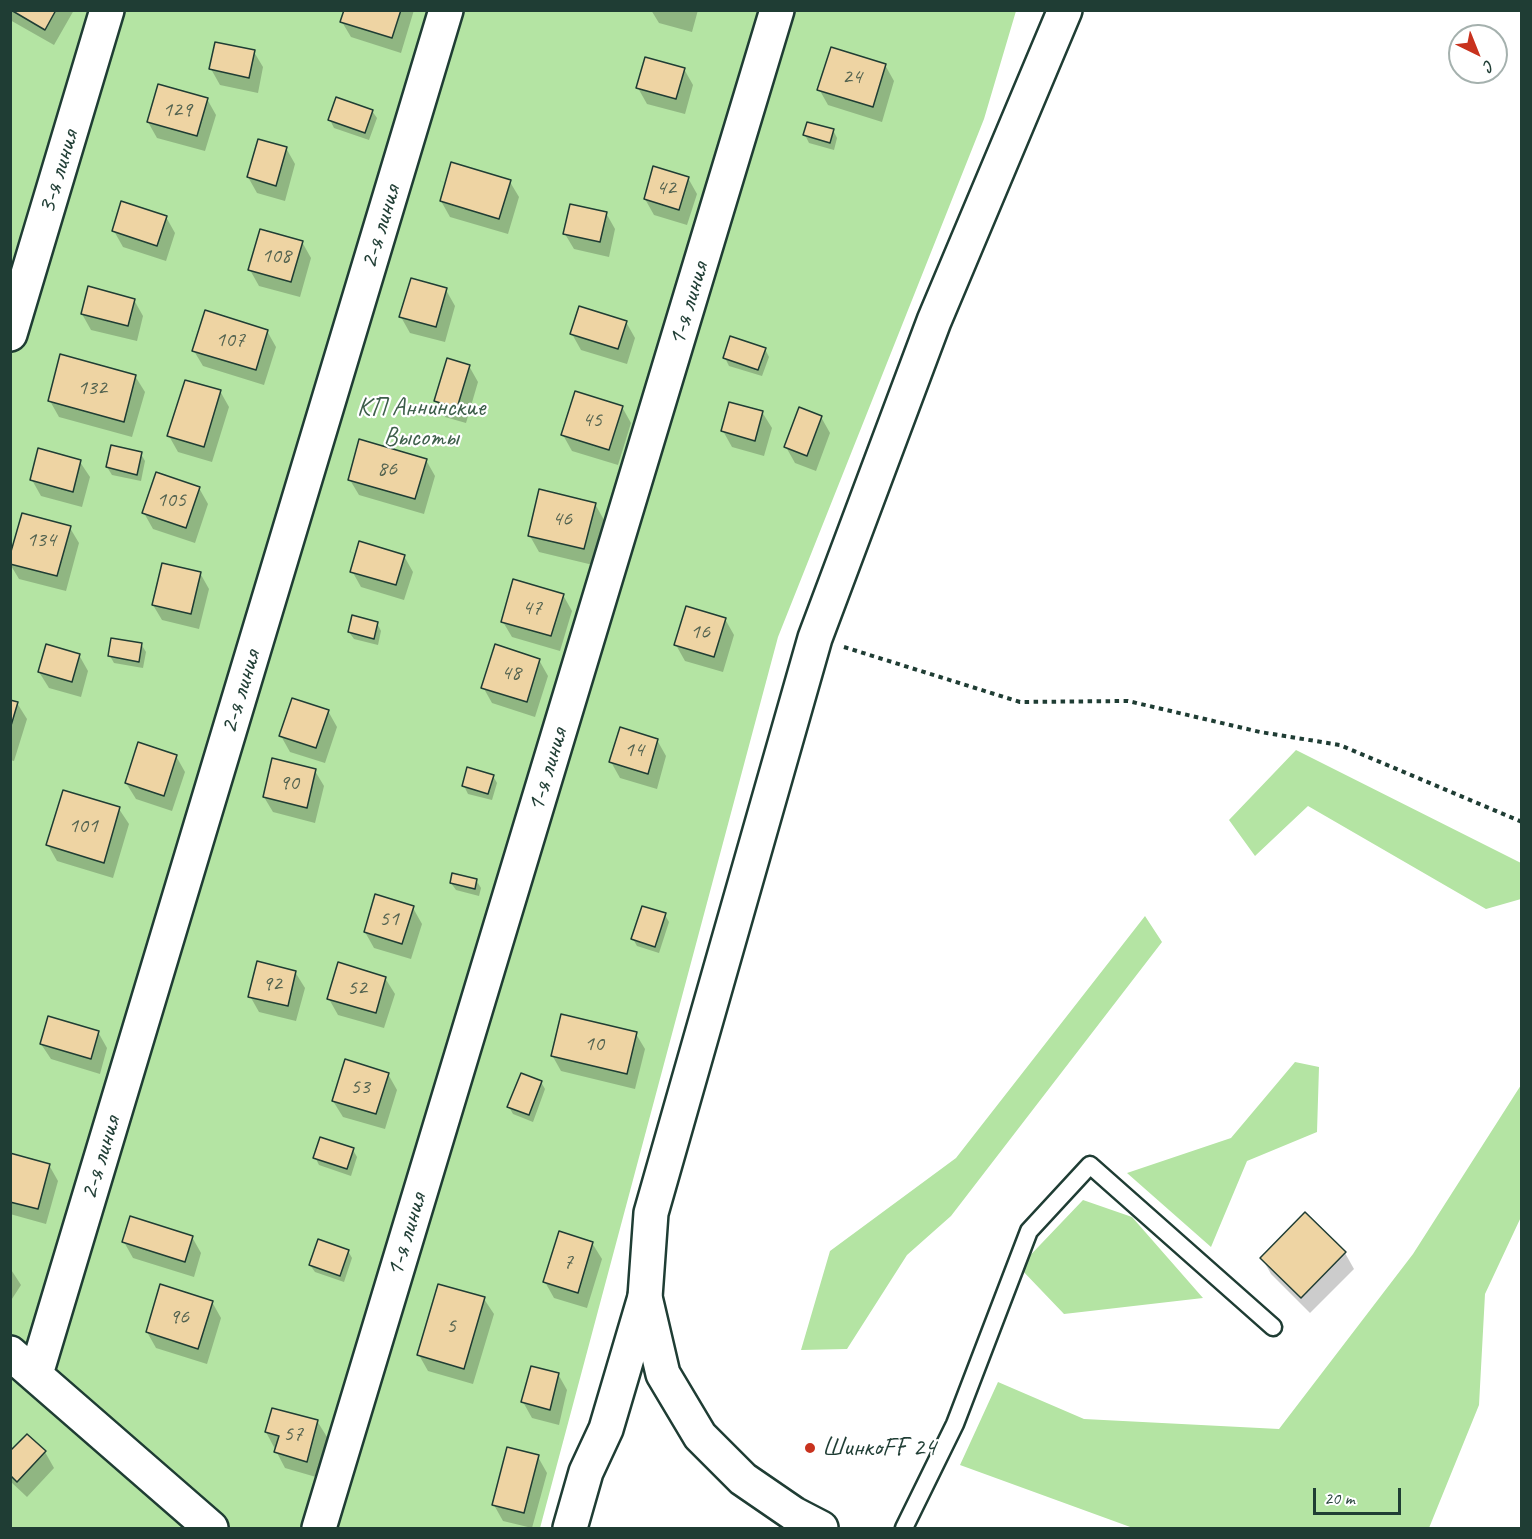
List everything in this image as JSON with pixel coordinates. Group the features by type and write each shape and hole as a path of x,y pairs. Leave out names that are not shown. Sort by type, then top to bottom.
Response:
{"street":[{"name":"3-я линия","path":"10,334 107,10"},
{"name":"2-я линия","path":"36,1374 446,10"},
{"name":"1-я линия","path":"319,1528 777,10"},
{"path":"570,1528 586,1472 606,1429 645,1297 651,1214 815,638 934,321 1065,10"},
{"path":"645,1297 663,1374 700,1436 743,1479 794,1514 822,1528"},
{"path":"10,1353 211,1528"}],"lane":[{"path":"904,1528 955,1424 1029,1231 1090,1165 1273,1327"}],"path":[{"path":"815,638 1020,702 1128,701 1260,732 1340,745 1521,822"}],"green space":[{"name":"КП Аннинские Высоты","path":"10,11 1016,11 984,119 778,637 540,1528 11,1528"},
{"path":"1296,750 1521,863 1521,899 1486,909 1308,806 1255,856 1229,820"},
{"path":"1145,916 1162,942 951,1216 907,1255 847,1349 801,1350 830,1251 956,1158"},
{"path":"1295,1062 1319,1067 1317,1132 1247,1161 1211,1247 1127,1173 1231,1138"},
{"path":"1521,1085 1521,1217 1485,1294 1479,1405 1429,1528 1133,1528 960,1465 998,1382 1084,1419 1279,1429 1413,1254"},
{"path":"1083,1200 1132,1217 1203,1298 1064,1314 1019,1267"}],"building":[{"path":"11,10 56,10 45,30"},
{"path":"344,10 401,10 392,38 340,22"},
{"path":"215,42 255,50 249,78 209,69"},
{"path":"831,47 886,64 873,107 817,90"},
{"path":"645,57 685,68 676,99 636,88"},
{"path":"158,84 208,98 197,136 147,122"},
{"path":"336,97 373,110 365,133 328,120"},
{"path":"807,122 834,129 830,143 803,135"},
{"path":"258,139 287,147 276,186 247,177"},
{"path":"451,162 511,180 499,219 440,201"},
{"path":"653,166 689,177 679,210 644,199"},
{"path":"121,201 167,216 157,246 112,231"},
{"path":"570,204 607,212 600,242 563,234"},
{"path":"260,229 303,241 291,282 248,270"},
{"path":"411,278 447,288 436,327 399,317"},
{"path":"88,286 135,299 128,326 81,314"},
{"path":"579,306 627,321 618,349 570,334"},
{"path":"205,310 268,330 256,370 192,351"},
{"path":"730,336 766,348 758,370 723,358"},
{"path":"60,354 136,375 124,422 48,401"},
{"path":"447,358 470,365 457,408 434,401"},
{"path":"185,380 221,390 204,447 167,436"},
{"path":"575,391 623,406 609,450 561,435"},
{"path":"729,402 763,411 755,441 721,431"},
{"path":"799,407 822,416 807,456 784,447"},
{"path":"359,439 427,459 415,499 348,480"},
{"path":"111,445 142,452 137,475 106,467"},
{"path":"38,448 81,460 73,492 30,480"},
{"path":"156,472 200,487 186,528 142,513"},
{"path":"539,489 596,503 584,549 528,536"},
{"path":"22,513 71,526 57,576 10,564 10,555"},
{"path":"359,541 405,555 396,585 350,572"},
{"path":"162,563 201,572 191,614 152,605"},
{"path":"513,579 564,594 551,636 501,622"},
{"path":"686,606 726,618 714,657 674,645"},
{"path":"352,615 378,622 374,639 348,632"},
{"path":"111,638 142,643 139,662 108,656"},
{"path":"46,644 80,654 72,682 38,672"},
{"path":"495,644 540,659 527,702 481,688"},
{"path":"292,698 329,710 316,748 279,736"},
{"path":"10,700 18,702 10,729"},
{"path":"620,727 658,739 648,774 609,762"},
{"path":"138,742 177,755 164,796 125,783"},
{"path":"272,758 316,769 307,808 263,797"},
{"path":"467,767 494,775 488,794 462,786"},
{"path":"63,790 120,807 104,863 46,845"},
{"path":"452,873 477,879 475,889 450,883"},
{"path":"375,894 414,906 402,944 364,932"},
{"path":"642,906 666,913 655,947 631,939"},
{"path":"257,961 296,971 288,1006 248,997"},
{"path":"338,962 386,977 376,1013 327,999"},
{"path":"561,1014 637,1032 627,1074 551,1056"},
{"path":"48,1016 99,1031 91,1059 40,1044"},
{"path":"345,1059 389,1073 376,1114 332,1101"},
{"path":"521,1073 542,1081 529,1115 507,1107"},
{"path":"320,1137 354,1148 347,1169 313,1158"},
{"path":"10,1153 50,1164 38,1209 10,1202"},
{"path":"1305,1212 1346,1252 1301,1298 1260,1258"},
{"path":"130,1216 193,1236 185,1262 122,1242"},
{"path":"559,1231 593,1242 578,1293 543,1282"},
{"path":"318,1239 349,1250 340,1276 309,1265"},
{"path":"160,1284 213,1301 198,1349 146,1332"},
{"path":"438,1284 485,1297 464,1369 417,1355"},
{"path":"531,1366 559,1373 550,1410 521,1402"},
{"path":"272,1408 318,1420 307,1462 274,1452 279,1436 265,1432"},
{"path":"27,1434 46,1451 17,1482 10,1475 10,1451"},
{"path":"507,1447 539,1455 524,1513 492,1505"}],"place":[{"name":"ШинкоFF 24","path":"810,1448"}]}
